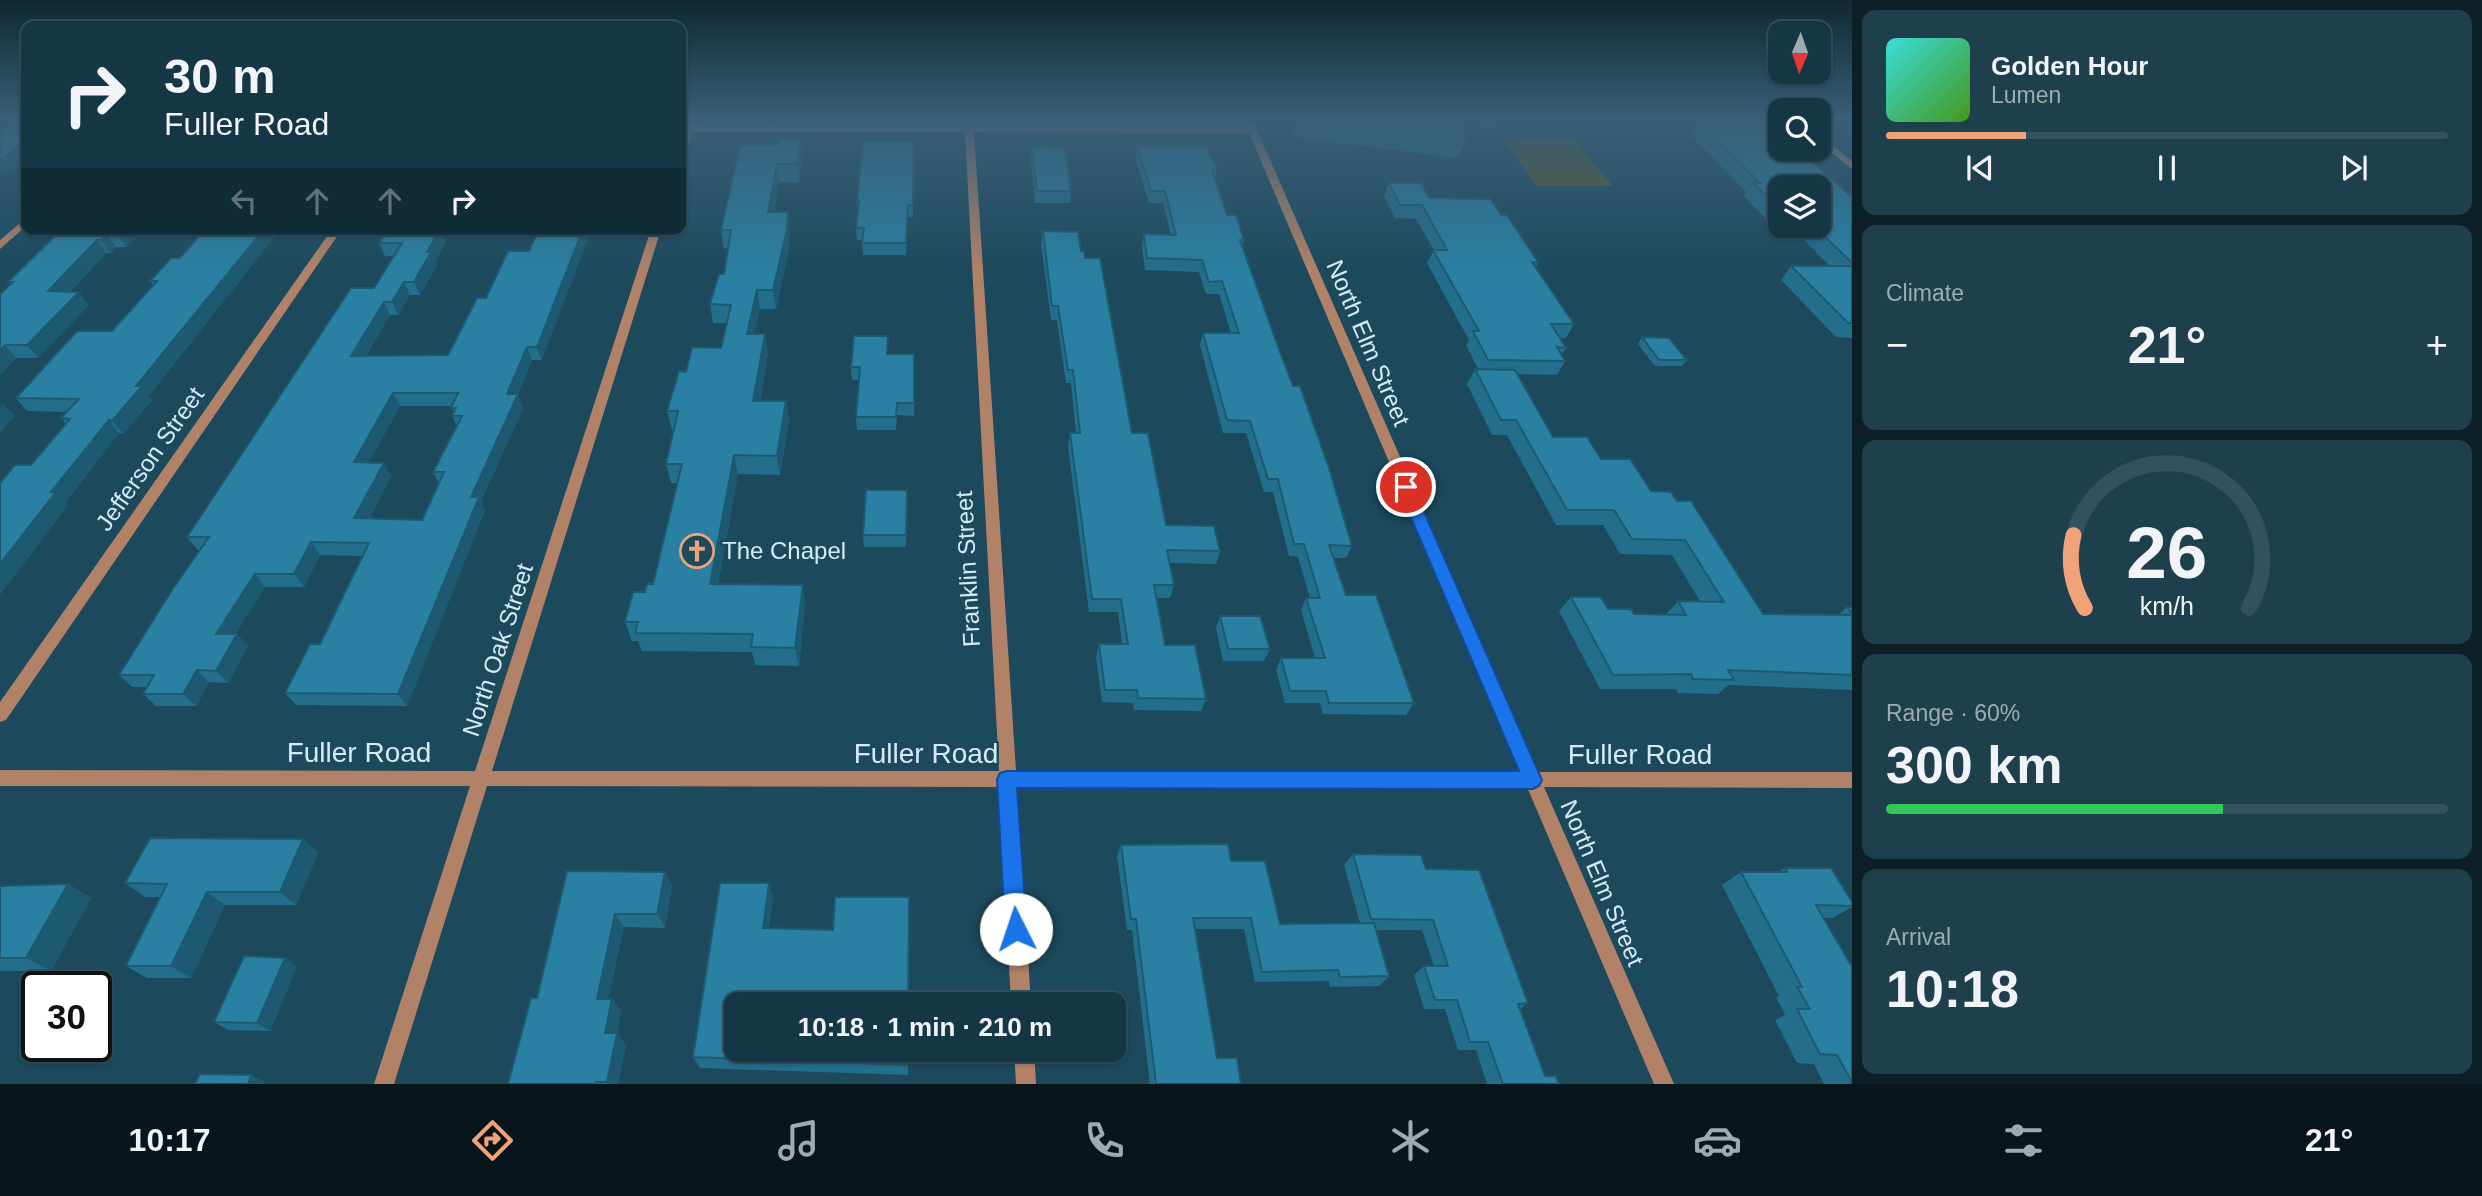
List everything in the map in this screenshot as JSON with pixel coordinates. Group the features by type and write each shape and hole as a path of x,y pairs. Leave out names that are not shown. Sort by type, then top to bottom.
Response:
{"street":[{"name":"Franklin Street","path":"972,172 1020,992"},
{"name":"North Elm Street","path":"1269,172 1664,1084"},
{"path":"0,246 21,226"},
{"name":"Jefferson Street","path":"0,715 333,235"},
{"name":"North Oak Street","path":"384,1084 654,235"},
{"name":"Fuller Road","path":"0,778 1852,780"},
{"path":"1025,1062 1026,1084"}],"shaded area":[{"path":"1526,172 1601,172 1613,186 1537,186"}],"building":[{"path":"734,172 776,172 768,212 788,212 787,230 773,290 757,290 747,334 765,334 753,401 786,401 777,456 734,455 710,584 803,585 795,648 751,647 753,634 635,633 638,622 625,622 633,592 645,592 647,584 653,584 682,464 666,464 678,411 667,411 679,371 686,372 692,347 721,348 731,305 710,304 719,274 724,274 731,230 721,230"},
{"path":"860,172 914,172 913,205 908,205 906,243 862,243 864,228 856,228"},
{"path":"1035,172 1068,172 1071,191 1037,191"},
{"path":"1145,172 1213,172 1227,215 1236,215 1244,240 1240,240 1293,386 1300,386 1329,468 1352,546 1329,545 1346,595 1376,595 1414,703 1329,703 1326,691 1290,691 1281,658 1325,658 1306,598 1320,598 1304,544 1294,544 1278,479 1268,479 1250,421 1227,420 1203,333 1239,333 1222,281 1209,282 1202,260 1147,258 1144,234 1176,235 1165,191 1151,191"},
{"path":"1749,172 1823,172 1827,175 1768,175 1768,198 1753,182 1760,183"},
{"path":"1831,178 1852,197 1852,263 1826,238 1831,238"},
{"path":"1389,183 1421,183 1429,198 1491,199 1501,215 1507,215 1538,262 1532,262 1574,324 1551,324 1566,348 1557,347 1565,361 1488,360 1473,331 1479,331 1433,250 1447,250 1422,205 1400,205"},
{"path":"1043,231 1078,232 1085,258 1100,258 1132,433 1148,433 1166,525 1214,526 1220,551 1167,550 1174,585 1154,585 1165,645 1195,645 1206,699 1138,698 1137,690 1105,690 1099,644 1128,644 1121,599 1092,599 1070,433 1080,433 1073,370 1068,370 1058,306 1052,306"},
{"path":"56,235 106,235 97,240 48,291 79,292 27,345 5,345 0,350 0,294 13,282 8,282"},
{"path":"200,235 259,235 136,386 142,386 112,421 109,420 51,492 56,492 0,564 0,483 15,465 31,465 70,419 61,418 79,399 16,398 77,331 112,331 157,281 150,281 171,258 180,258"},
{"path":"385,235 437,235 427,252 431,252 414,282 404,282 392,302 384,302 351,356 448,355 477,298 486,298 508,251 529,251 536,235 581,235 537,347 527,347 507,394 518,394 471,497 479,497 398,694 285,693 310,644 320,644 369,543 311,542 294,574 255,574 216,634 237,634 216,671 197,670 183,694 143,694 154,675 119,675 209,537 187,537 351,288 374,288 402,243 379,243","holes":["393,393 458,393 451,408 456,408 452,416 462,416 433,472 444,472 422,520 354,518 384,463 354,462"]},
{"path":"1791,266 1852,266 1852,323 1848,323"},
{"path":"854,336 888,336 887,354 914,354 914,403 897,403 896,417 856,417 860,367 851,367"},
{"path":"1642,337 1669,338 1687,360 1659,360"},
{"path":"1475,369 1515,370 1553,437 1587,437 1601,459 1630,459 1651,491 1671,492 1677,501 1691,501 1763,614 1852,615 1852,675 1728,670 1734,680 1693,679 1691,674 1613,675 1571,597 1601,597 1608,609 1631,609 1634,614 1686,615 1678,601 1724,602 1685,540 1632,539 1614,510 1567,510 1516,420 1501,420"},
{"path":"866,490 907,490 906,535 863,535"},
{"path":"1220,616 1260,616 1270,649 1228,649"},
{"path":"150,838 303,839 280,892 207,892 171,966 126,966 167,884 125,883"},
{"path":"1228,844 1231,861 1265,861 1280,924 1374,923 1389,976 1340,977 1338,970 1262,972 1251,918 1193,918 1217,1058 1237,1058 1241,1084 1156,1084 1136,919 1131,919 1121,845"},
{"path":"1353,854 1421,855 1426,869 1479,870 1528,1003 1518,1004 1545,1076 1556,1076 1559,1084 1503,1084 1488,1042 1470,1042 1457,1000 1435,1000 1424,966 1448,966 1433,920 1371,919"},
{"path":"1785,868 1831,868 1852,902 1852,906 1816,905 1852,967 1852,1082 1837,1055 1820,1054 1797,1009 1810,1009 1797,987 1802,987 1741,872 1787,872"},
{"path":"567,871 665,872 657,914 615,914 597,999 612,999 605,1033 617,1033 607,1082 508,1084 531,998 537,998"},
{"path":"720,883 769,883 763,928 833,930 835,897 909,897 908,992 724,992 724,1058 693,1057"},
{"path":"68,884 26,958 0,958 0,886"},
{"path":"244,956 285,958 257,1023 214,1022"},
{"path":"827,1062 907,1062 907,1065"},
{"path":"200,1074 251,1075 248,1084 195,1084"}],"place":[{"name":"The Chapel","path":"697,551"}],"route":[{"path":"1016,929 1006,779 1533,780 1406,487"}]}
